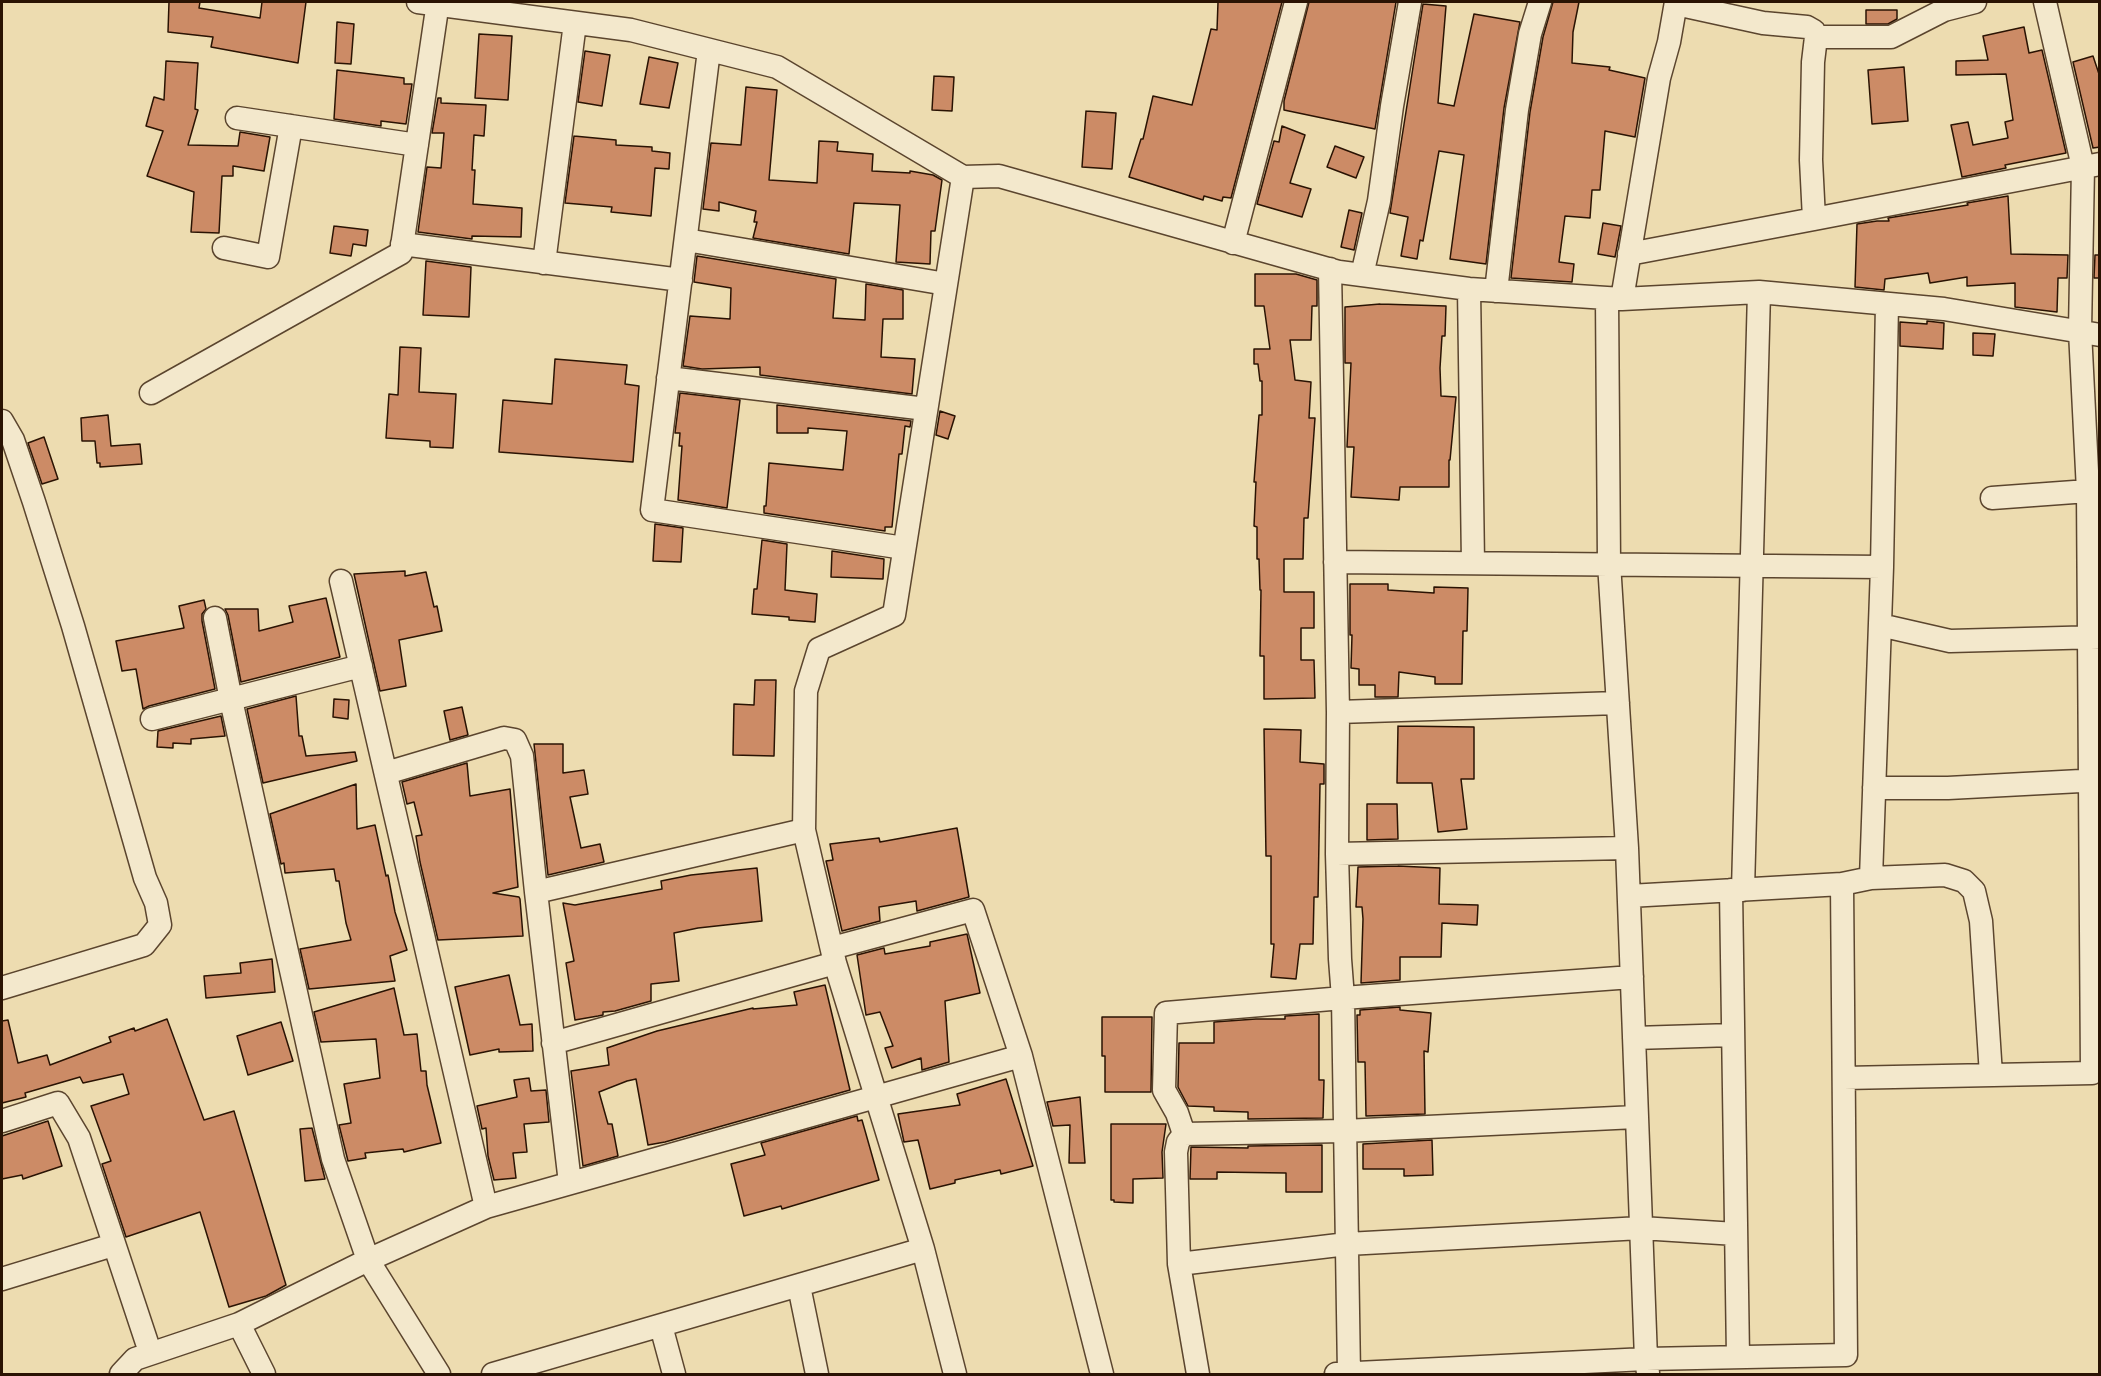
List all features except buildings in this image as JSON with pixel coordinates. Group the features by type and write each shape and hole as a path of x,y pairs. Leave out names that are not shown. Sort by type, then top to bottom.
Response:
{"street":[{"path":"151,393 401,253 417,145 431,2 631,30 777,67 963,177 999,176 1329,269 1469,289 1614,299 1759,292 1944,309 2090,333"},
{"path":"1233,243 1296,2"},
{"path":"1362,275 1379,201 1410,2"},
{"path":"1496,291 1517,110 1530,34 1540,2"},
{"path":"1816,37 1891,37 1944,10 1975,2"},
{"path":"1844,1078 2092,1073 2095,637 2088,491 2091,165 2045,2"},
{"path":"1647,1367 1627,848 1609,563 1614,299 1629,254 1659,78 1676,3 1764,23 1806,27 1814,31 1816,37 1813,62 1811,160 1814,219"},
{"path":"544,262 575,23"},
{"path":"710,50 652,510 904,548"},
{"path":"237,118 417,145"},
{"path":"224,248 268,257 291,126"},
{"path":"1629,254 2091,165"},
{"path":"955,1374 924,1249 834,955 804,830 806,691 819,649 894,615 963,177"},
{"path":"686,240 946,284"},
{"path":"402,244 681,280"},
{"path":"1329,269 1338,712 1337,854 1343,998 1347,1244 1345,1374 1647,1367 1738,1357 1846,1355 1842,884"},
{"path":"1469,289 1473,563"},
{"path":"1738,1357 1733,1035 1737,890 1753,566 1759,292"},
{"path":"1871,878 1882,567 1887,304"},
{"path":"669,378 926,409"},
{"path":"2,421 13,440 38,514 73,626 145,878 156,903 160,925 144,945 2,988"},
{"path":"1992,498 2088,491"},
{"path":"1335,562 1882,567"},
{"path":"341,581 486,1207"},
{"path":"215,618 231,700 333,1159 368,1260 439,1374"},
{"path":"1880,625 1950,641 2095,637"},
{"path":"152,719 361,666"},
{"path":"1338,712 1618,703"},
{"path":"386,773 504,738 515,740 522,756 570,1184"},
{"path":"1874,788 1948,788 2095,781"},
{"path":"536,892 804,830"},
{"path":"1337,854 1627,848"},
{"path":"1629,896 1842,884 1871,878 1945,875 1964,880 1974,891 1981,921 1991,1075"},
{"path":"553,1043 973,910 1021,1056 1102,1374"},
{"path":"1184,1134 1177,1113 1164,1090 1166,1013 1632,977"},
{"path":"1634,1038 1733,1035"},
{"path":"122,1374 135,1359 150,1352 239,1324 368,1260 486,1207 1021,1056"},
{"path":"2,1121 58,1103 79,1138 150,1352"},
{"path":"1184,1134 1344,1131 1636,1117"},
{"path":"1184,1134 1178,1143 1176,1152 1179,1264 1198,1374"},
{"path":"1179,1264 1347,1244 1641,1228 1736,1234"},
{"path":"2,1280 113,1245"},
{"path":"494,1374 924,1249"},
{"path":"799,1286 817,1374"},
{"path":"239,1324 264,1374"},
{"path":"661,1326 674,1374"}]}
